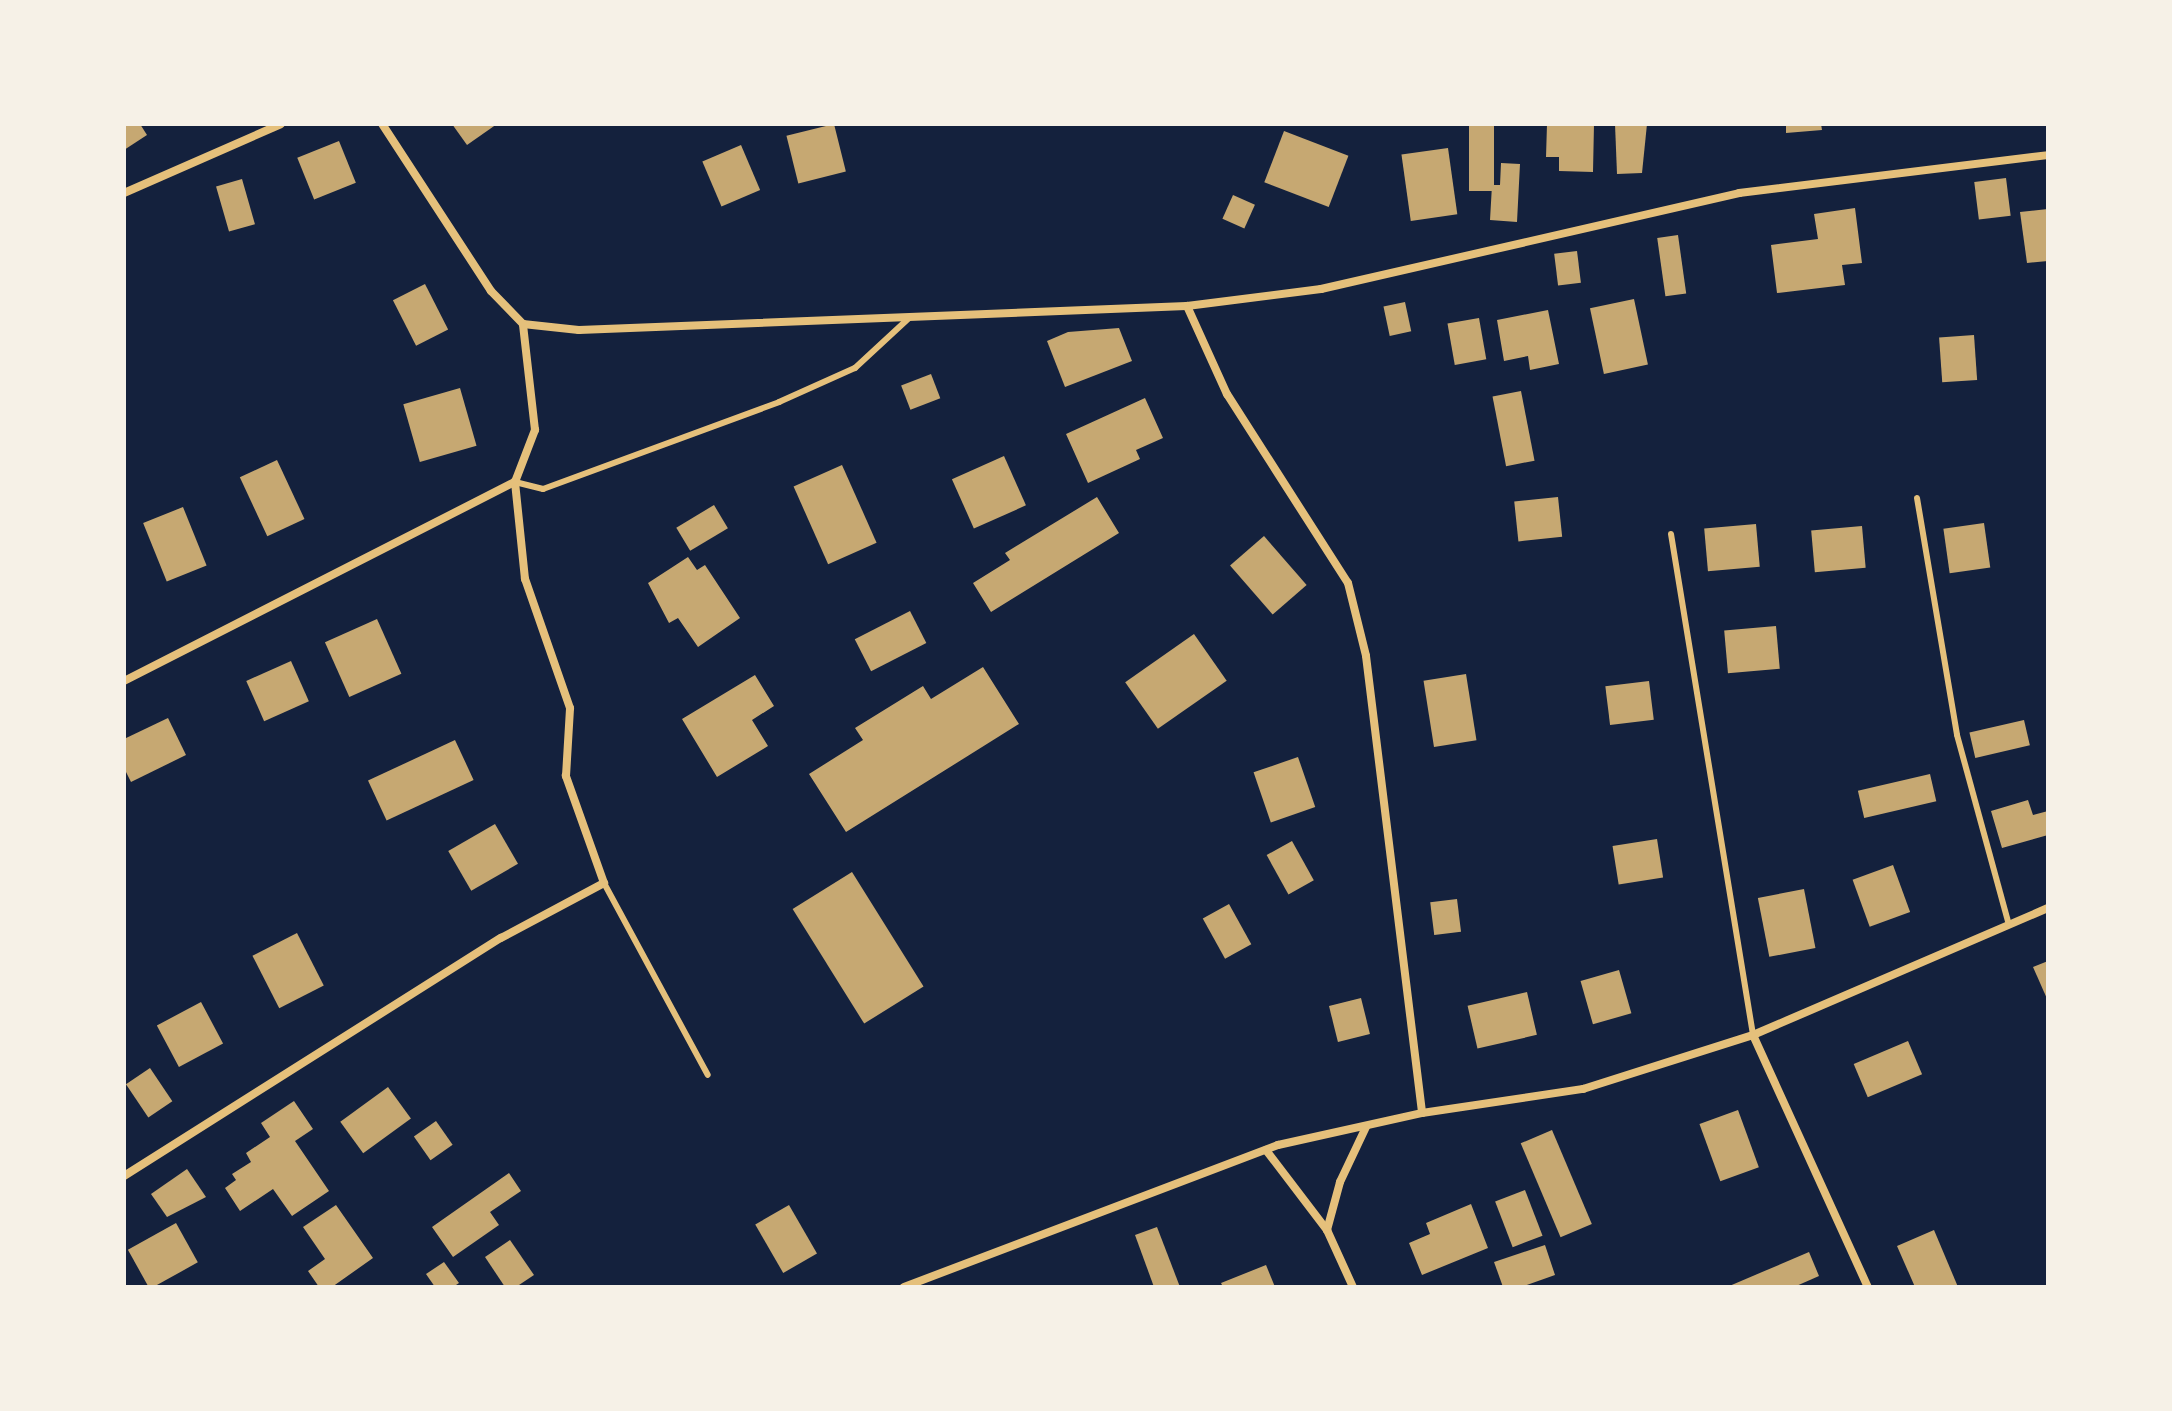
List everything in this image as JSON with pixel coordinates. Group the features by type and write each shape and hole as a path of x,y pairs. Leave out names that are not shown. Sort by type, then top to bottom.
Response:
{"street":[{"path":"124,193 281,124"},
{"path":"124,1176 501,938 604,883 566,776 570,708 525,579 515,482 535,430 523,324 491,291 382,124"},
{"path":"523,324 579,330 1187,306 1321,289 1739,193 2048,155"},
{"path":"1187,306 1227,394 1348,583 1366,656 1422,1113"},
{"path":"124,681 515,482"},
{"path":"904,1287 1266,1150 1422,1113 1583,1089 1753,1035 2048,908"},
{"path":"1753,1035 1868,1287"},
{"path":"1327,1230 1340,1182 1366,1127"},
{"path":"1266,1150 1327,1230 1353,1287"}],"lane":[{"path":"515,482 543,489 779,402 855,368 909,318"},
{"path":"1917,498 1957,735 2009,925"},
{"path":"1671,534 1753,1035"},
{"path":"604,883 708,1075"}],"building":[{"path":"124,124 140,124 147,135 124,150"},
{"path":"452,124 497,124 467,145"},
{"path":"834,124 846,172 798,183 786,136"},
{"path":"1469,124 1494,124 1494,191 1469,191"},
{"path":"1547,124 1594,124 1593,172 1559,171 1559,157 1546,157"},
{"path":"1615,124 1647,124 1642,173 1617,174"},
{"path":"1786,124 1821,124 1822,130 1786,133"},
{"path":"1284,131 1348,156 1329,207 1264,182"},
{"path":"339,141 356,183 314,200 297,158"},
{"path":"741,145 760,190 721,207 702,161"},
{"path":"1448,148 1457,214 1411,221 1401,155"},
{"path":"1501,163 1520,164 1517,222 1490,220 1492,185 1500,185"},
{"path":"2006,178 2011,216 1979,220 1974,182"},
{"path":"242,179 255,224 229,232 216,186"},
{"path":"1233,195 1255,205 1244,229 1222,219"},
{"path":"1855,208 1862,263 1842,265 1845,285 1777,293 1771,245 1818,239 1814,214"},
{"path":"2048,209 2048,261 2027,263 2020,212"},
{"path":"1678,235 1686,293 1665,296 1657,238"},
{"path":"1577,251 1581,283 1558,286 1554,254"},
{"path":"425,284 448,329 416,346 393,300"},
{"path":"1634,299 1648,365 1604,374 1590,308"},
{"path":"1405,302 1411,331 1390,336 1383,307"},
{"path":"1548,310 1559,364 1530,370 1528,356 1504,361 1497,320"},
{"path":"1479,318 1486,359 1455,365 1447,324"},
{"path":"1119,328 1132,361 1065,387 1047,341 1068,332"},
{"path":"1974,335 1977,380 1942,382 1939,337"},
{"path":"931,374 940,398 910,410 901,385"},
{"path":"460,388 477,446 420,462 403,404"},
{"path":"1521,391 1535,461 1506,466 1493,397"},
{"path":"1145,398 1163,438 1136,450 1140,459 1088,483 1066,434"},
{"path":"1004,456 1026,505 974,529 952,479"},
{"path":"277,460 304,519 267,536 240,477"},
{"path":"842,465 877,543 828,564 794,487"},
{"path":"1097,497 1119,533 991,612 973,583 1010,560 1005,553"},
{"path":"1558,497 1562,537 1518,541 1514,502"},
{"path":"714,505 728,528 690,551 676,528"},
{"path":"183,507 207,565 167,582 143,523"},
{"path":"1984,523 1990,568 1950,573 1943,529"},
{"path":"1756,524 1760,567 1708,571 1704,529"},
{"path":"1862,526 1866,568 1815,572 1811,530"},
{"path":"1264,536 1307,585 1273,615 1230,566"},
{"path":"688,557 697,570 705,565 740,618 698,647 678,618 669,623 648,583"},
{"path":"910,611 926,643 871,671 855,639"},
{"path":"377,619 401,674 349,697 325,642"},
{"path":"1776,626 1780,669 1728,673 1724,631"},
{"path":"1194,634 1227,681 1158,729 1125,682"},
{"path":"291,661 309,701 264,721 246,681"},
{"path":"983,667 1019,724 846,832 809,774 863,740 855,728 923,686 931,699"},
{"path":"1466,674 1476,740 1434,747 1424,681"},
{"path":"755,675 774,706 752,720 768,746 717,777 682,719"},
{"path":"1649,681 1654,720 1610,725 1605,686"},
{"path":"168,718 186,755 131,782 124,768 124,739"},
{"path":"2024,720 2030,745 1975,758 1969,733"},
{"path":"455,740 474,780 387,820 368,781"},
{"path":"1298,757 1315,807 1271,822 1254,772"},
{"path":"1930,774 1936,801 1864,818 1858,791"},
{"path":"2028,800 2033,815 2048,811 2048,835 2002,848 1991,811"},
{"path":"495,824 518,864 471,891 448,851"},
{"path":"1657,839 1663,878 1619,885 1613,846"},
{"path":"1292,841 1314,880 1288,894 1267,855"},
{"path":"1893,865 1910,912 1870,927 1853,880"},
{"path":"852,872 924,986 864,1024 793,909"},
{"path":"1804,889 1815,948 1769,957 1758,898"},
{"path":"1457,899 1461,932 1434,935 1430,902"},
{"path":"1229,904 1251,944 1225,959 1203,919"},
{"path":"297,933 324,986 279,1008 252,956"},
{"path":"2048,961 2048,1001 2033,967"},
{"path":"1619,970 1631,1013 1593,1024 1581,981"},
{"path":"1527,992 1537,1035 1477,1049 1468,1006"},
{"path":"1361,998 1370,1034 1338,1042 1329,1006"},
{"path":"201,1002 223,1043 179,1067 157,1025"},
{"path":"1908,1041 1922,1074 1868,1097 1854,1064"},
{"path":"150,1068 172,1101 148,1117 126,1084"},
{"path":"388,1087 411,1119 363,1153 340,1122"},
{"path":"294,1101 313,1129 295,1141 329,1191 292,1216 273,1189 240,1211 225,1188 236,1180 232,1174 251,1162 246,1153 270,1137 261,1123"},
{"path":"1738,1110 1759,1167 1720,1181 1699,1124"},
{"path":"436,1121 453,1145 431,1160 414,1136"},
{"path":"1552,1130 1592,1224 1561,1237 1521,1143"},
{"path":"187,1169 206,1197 167,1217 151,1194"},
{"path":"509,1173 521,1191 490,1212 499,1225 453,1257 432,1227"},
{"path":"1525,1190 1543,1236 1513,1247 1495,1201"},
{"path":"1471,1204 1488,1248 1422,1275 1409,1243 1430,1234 1426,1223"},
{"path":"336,1205 373,1258 332,1287 319,1287 308,1271 325,1259 303,1227"},
{"path":"789,1205 817,1253 783,1273 755,1224"},
{"path":"176,1223 198,1262 149,1287 128,1250"},
{"path":"1157,1227 1180,1287 1154,1287 1135,1235"},
{"path":"1934,1230 1958,1287 1915,1287 1897,1246"},
{"path":"510,1240 534,1275 516,1287 505,1287 485,1257"},
{"path":"1545,1245 1555,1275 1521,1287 1503,1287 1494,1262"},
{"path":"1809,1252 1819,1276 1794,1287 1727,1287"},
{"path":"444,1262 459,1283 453,1287 435,1287 426,1274"},
{"path":"1266,1265 1275,1287 1223,1287 1221,1283"}]}
